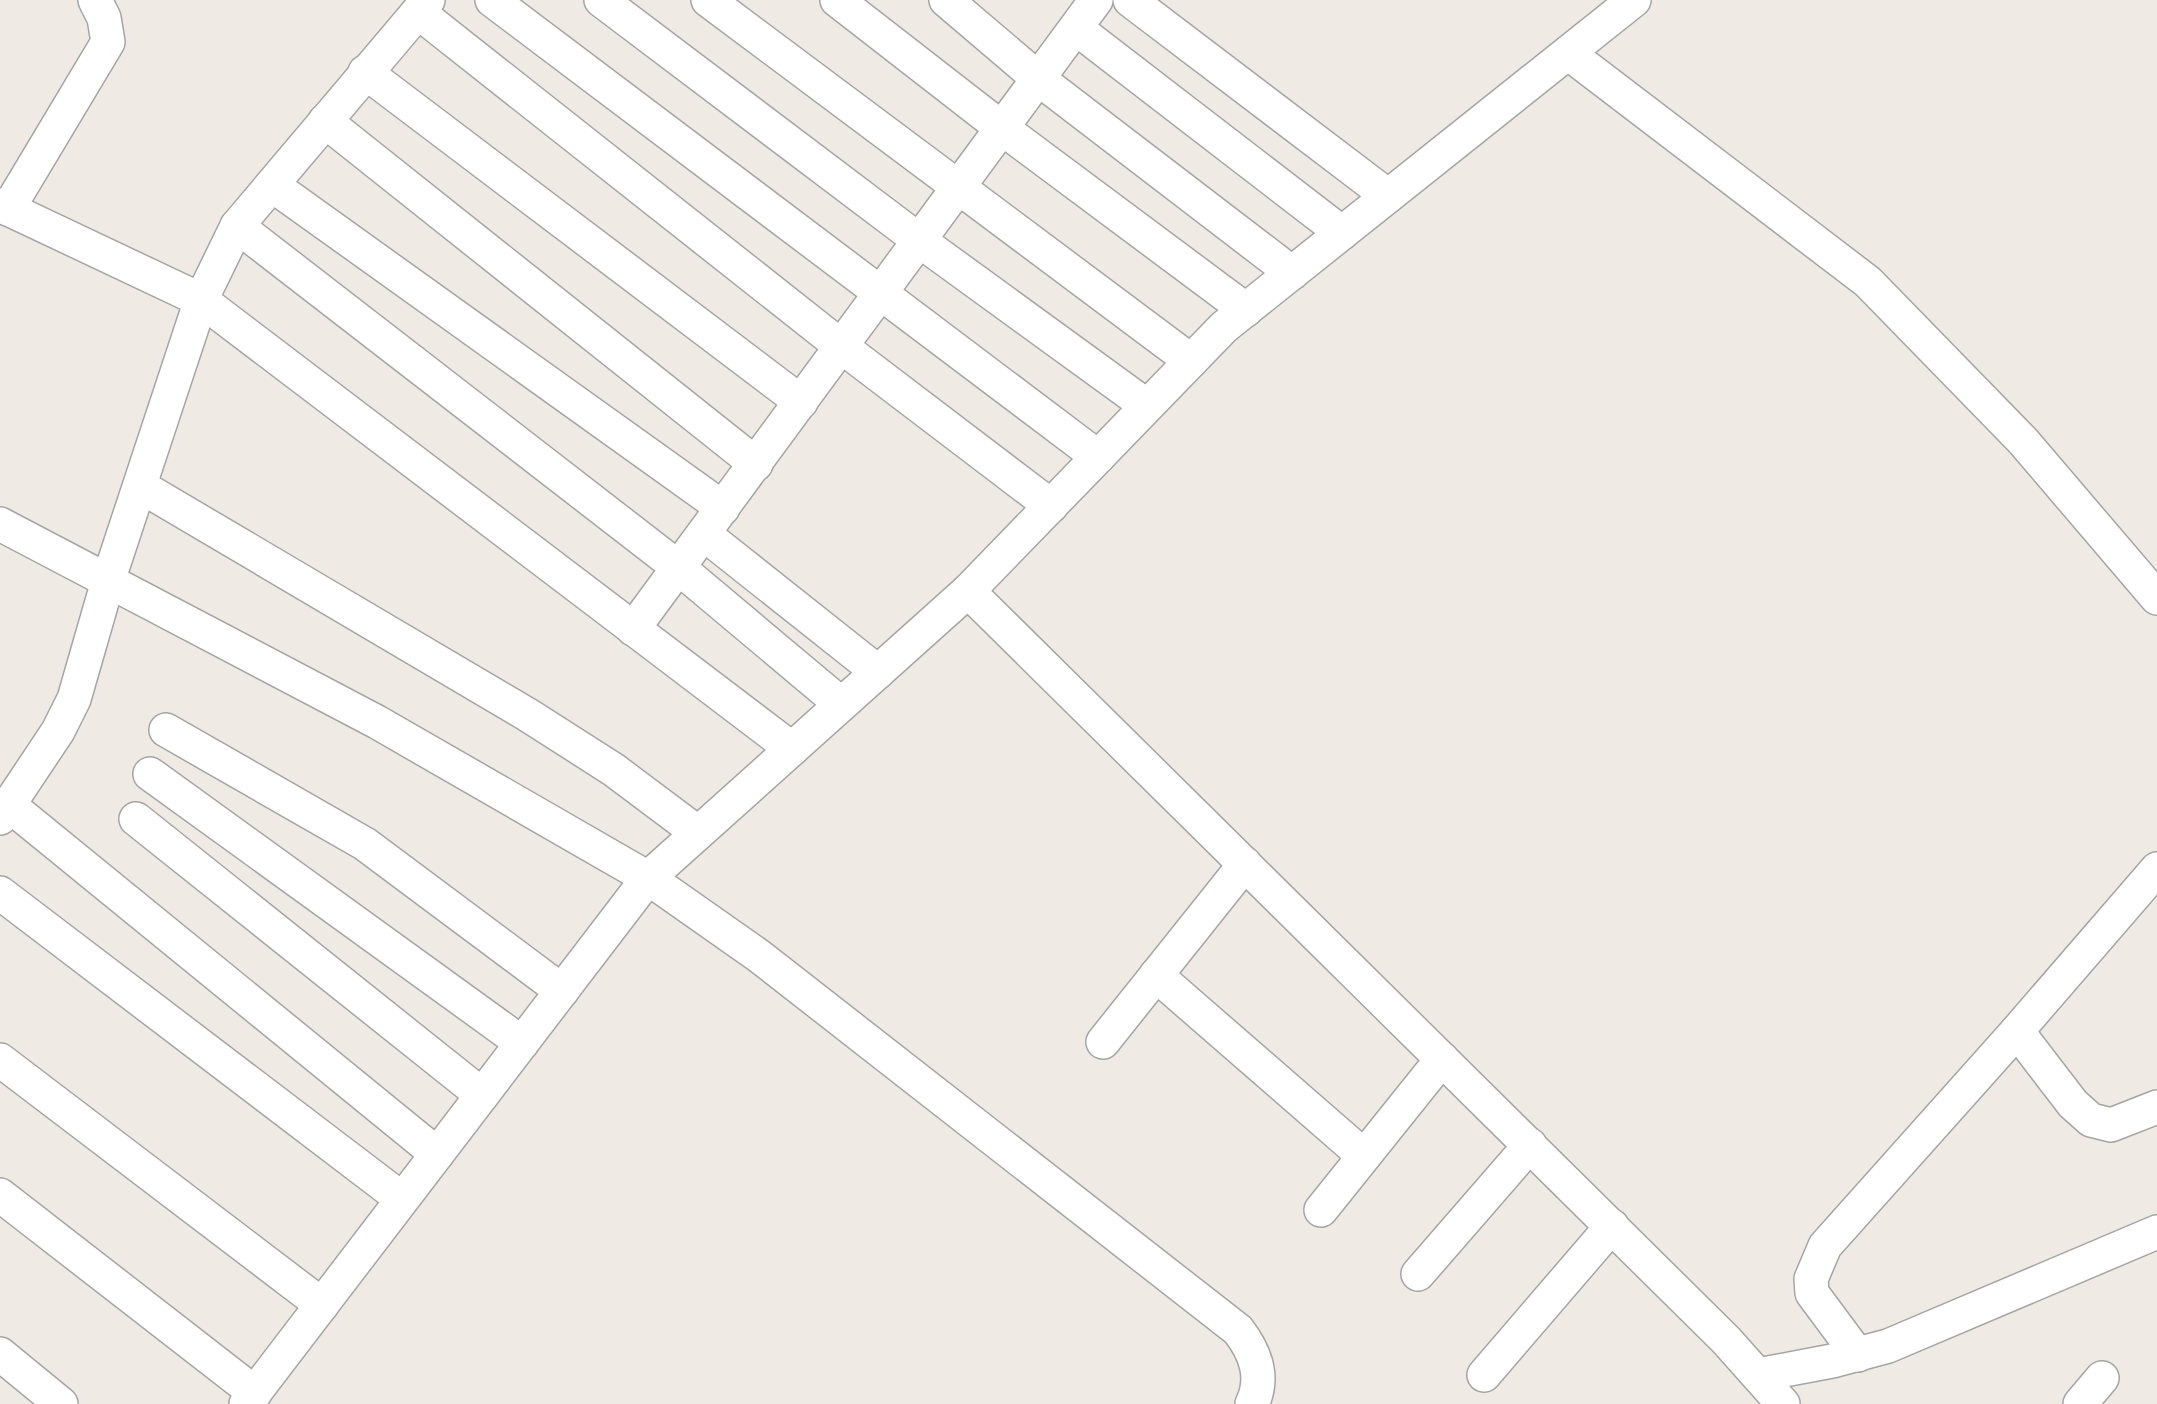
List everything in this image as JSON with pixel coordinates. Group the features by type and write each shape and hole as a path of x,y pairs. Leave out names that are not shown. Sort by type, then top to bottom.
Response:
{"street":[{"path":"95,0 104,18 108,42 4,207 201,300 792,749"},
{"path":"492,0 1098,457"},
{"path":"601,0 920,241 1147,406"},
{"path":"708,0 1191,361"},
{"path":"837,0 1004,129 1246,310"},
{"path":"946,0 1040,80 1292,273"},
{"path":"633,629 1004,129 1096,0"},
{"path":"1130,0 1388,196"},
{"path":"0,1195 251,1398 648,878 968,591 1224,327 1634,0"},
{"path":"437,1154 4,812 58,731 74,699 108,581 201,300 237,226 423,6 842,347 1051,506"},
{"path":"1077,29 1342,233"},
{"path":"1568,53 1868,282 2023,441 2157,598"},
{"path":"365,72 801,402"},
{"path":"325,121 756,464"},
{"path":"272,185 713,521 878,672"},
{"path":"237,226 679,568 841,704"},
{"path":"140,486 528,715 614,770 698,833"},
{"path":"0,524 377,722 648,878 759,956 1238,1330 1252,1348 1258,1369 1259,1400"},
{"path":"968,591 1726,1340 1770,1394 1858,1355 1961,1316 2157,1232"},
{"path":"166,730 364,844 562,991"},
{"path":"150,774 522,1043"},
{"path":"136,819 482,1095"},
{"path":"1103,1042 1245,864"},
{"path":"1858,1355 1812,1293 1811,1280 1815,1264 1825,1246 2017,1031 2157,869"},
{"path":"0,893 402,1199"},
{"path":"1156,975 1364,1156"},
{"path":"2017,1031 2073,1104 2091,1120 2111,1125 2157,1107"},
{"path":"1321,1210 1442,1059"},
{"path":"0,1060 322,1305"},
{"path":"1418,1274 1530,1145"},
{"path":"1484,1375 1612,1227"},
{"path":"0,1354 61,1404"},
{"path":"2080,1404 2102,1378"}]}
